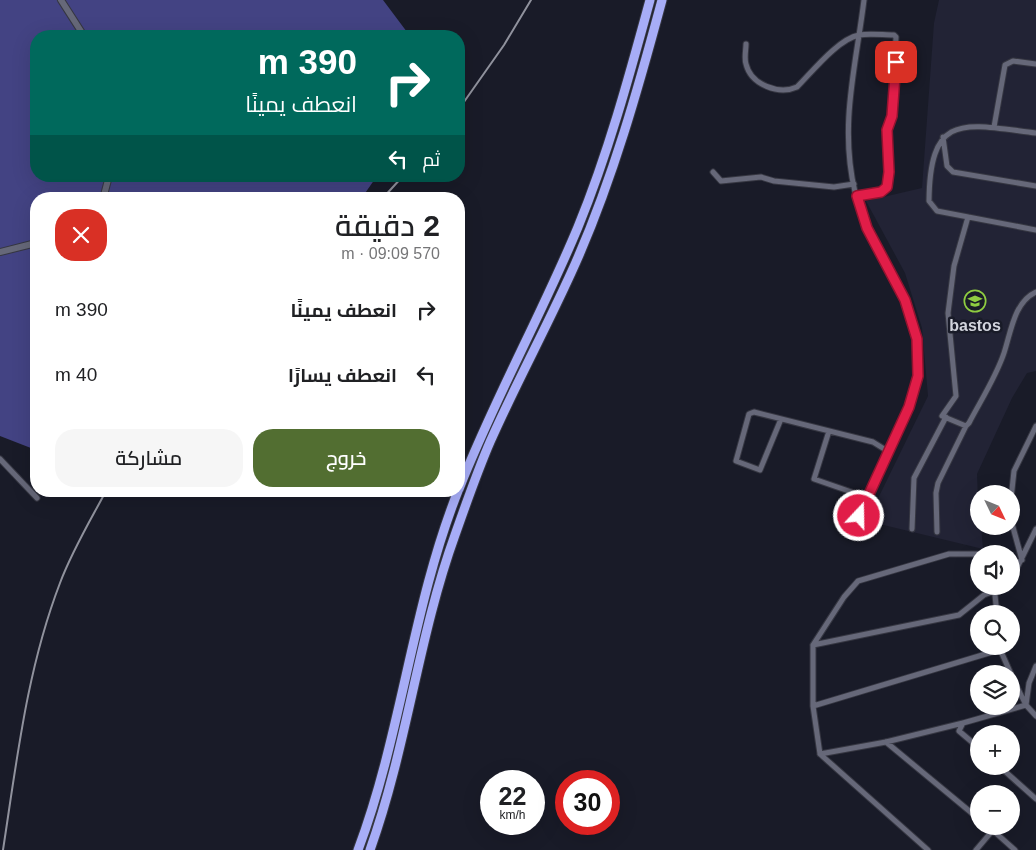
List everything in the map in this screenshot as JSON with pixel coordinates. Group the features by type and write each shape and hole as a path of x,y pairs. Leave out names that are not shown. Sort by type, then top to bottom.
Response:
{"highway":[{"path":"465,474 504,383 578,227 615,126 650,0"},
{"path":"370,850 386,802 437,595 454,538 490,442 576,261 595,215 621,143 662,0"},
{"path":"358,850 381,777 425,592 443,529 455,497"}],"street":[{"path":"61,0 80,30"},
{"path":"859,516 866,497 909,407 918,376 917,339 905,300 867,228 854,184 848,128 850,86 860,35 864,0"},
{"path":"746,44 745,64 761,83 778,90 790,90 797,87 835,49 850,38 860,35 894,35 896,44 892,116 887,130 889,172 887,187 881,192 857,196"},
{"path":"994,127 1005,65 1012,61 1036,64"},
{"path":"1036,133 994,127 969,126 943,137 935,153 929,185 929,202 937,211 1036,230"},
{"path":"943,137 946,162 953,172 1036,186"},
{"path":"713,172 721,182 761,177 774,182 834,187 854,184"},
{"path":"966,426 942,416 956,396 948,313 949,295 954,266 968,218"},
{"path":"0,252 30,244"},
{"path":"937,532 936,493 938,483 1005,352 1007,337 1020,308 1031,294 1036,292"},
{"path":"781,419 760,470 736,462 749,414 754,412 873,442 889,452"},
{"path":"912,529 914,478 946,417"},
{"path":"1012,485 1014,471 1036,426"},
{"path":"829,431 814,479 866,497"},
{"path":"0,458 30,490"},
{"path":"1020,564 1036,529"},
{"path":"1015,535 1022,560"},
{"path":"928,850 820,754 814,706 813,645 844,597 858,581 949,554 970,554"},
{"path":"813,645 959,615 984,595"},
{"path":"814,706 977,655"},
{"path":"1026,705 1029,683 1036,666"},
{"path":"1020,693 1026,705 1036,716"},
{"path":"820,754 886,742 1026,705"},
{"path":"963,723 959,731 970,740"},
{"path":"886,742 970,812"},
{"path":"1009,775 1036,799"},
{"path":"976,850 989,835"},
{"path":"998,835 1015,850"}],"shaded area":[{"path":"0,0 383,0 406,30 30,30 30,182 373,182 366,192 30,192 30,448 0,436"},
{"name":"bastos","path":"939,0 1036,0 1036,371 1027,373 1012,398 977,474 977,485 970,485 970,535 982,535 983,545 970,546 867,521 928,396 922,328 905,273 866,201 922,188 934,23"}],"railway":[{"path":"465,100 504,45 531,0"},
{"path":"388,192 398,182"},
{"path":"3,850 18,748 39,648 65,571 103,497"}],"place":[{"name":"bastos","path":"975,301"}],"route":[{"path":"859,516 866,497 891,449 909,407 918,376 917,339 905,300 867,228 857,196 881,192 887,187 889,172 887,130 892,116 896,62"}]}
